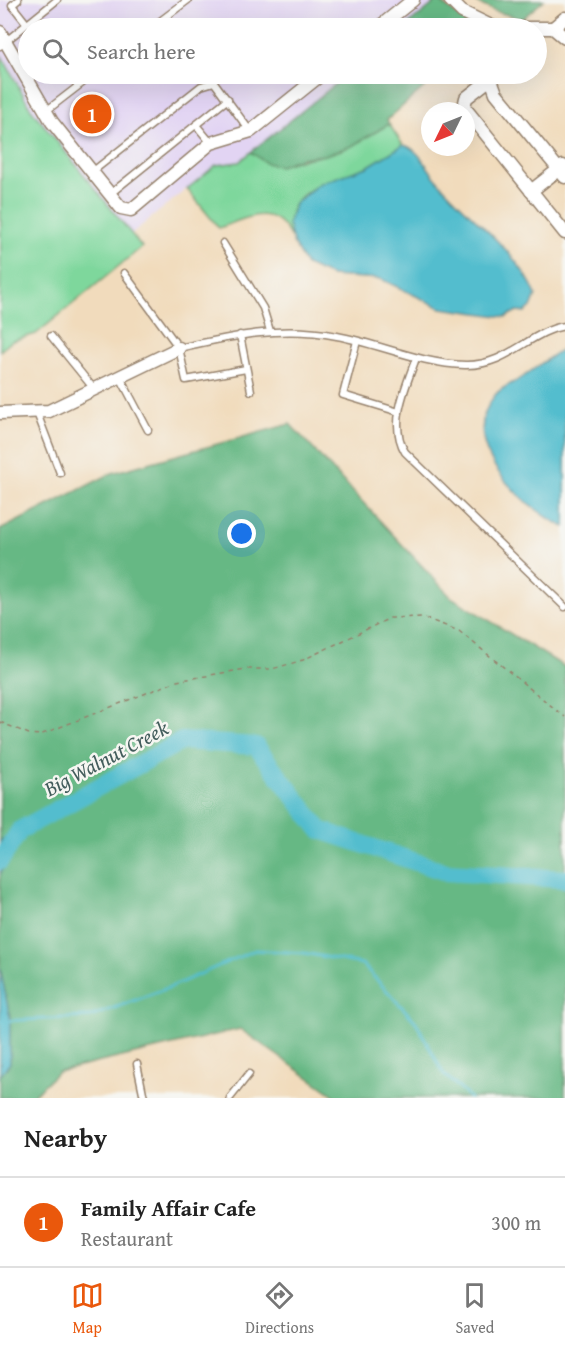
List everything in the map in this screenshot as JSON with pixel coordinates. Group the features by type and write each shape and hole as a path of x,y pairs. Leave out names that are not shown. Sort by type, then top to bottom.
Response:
{"street":[{"path":"390,18 413,0"},
{"path":"450,0 462,12 474,18"},
{"path":"547,28 553,28 565,18"},
{"path":"553,28 565,38"},
{"path":"2,40 18,66"},
{"path":"29,84 46,111 121,208 131,210 211,143 251,131 310,84"},
{"path":"481,84 466,98 464,107 565,233"},
{"path":"493,84 510,111 563,170 531,191"},
{"path":"0,413 49,411 179,348"}],"lane":[{"path":"18,0 9,3 22,18"},
{"path":"34,18 57,0"},
{"path":"163,18 183,1"},
{"path":"2,40 18,30"},
{"path":"46,111 81,84"},
{"path":"92,172 201,86 208,84"},
{"path":"216,84 251,131"},
{"path":"110,194 228,99"},
{"path":"196,124 211,143"},
{"path":"223,243 263,308 270,331"},
{"path":"124,273 179,348 186,380 246,369"},
{"path":"179,348 270,331 312,332 357,340 416,358 468,366 513,353 542,333 565,326"},
{"path":"240,335 251,391"},
{"path":"51,336 95,390"},
{"path":"357,340 343,396 399,412"},
{"path":"416,358 399,412 397,430 405,453 565,607"},
{"path":"120,376 148,430"},
{"path":"37,413 60,473"},
{"path":"137,1064 144,1098"},
{"path":"230,1098 249,1074"}],"path":[{"path":"0,722 29,734 40,735 177,681 245,669 284,666 322,653 383,621 406,615 441,623 459,631 565,717"}],"shaded area":[{"path":"0,0 438,0 416,18 18,18 18,84 336,84 239,162 216,165 131,234 31,109 5,61 0,58"}],"green space":[{"path":"438,0 462,18 416,18"},
{"path":"471,0 544,0 523,18 494,11"},
{"path":"2,56 31,109 142,247 36,334 12,341 0,351"},
{"path":"336,84 428,84 387,120 389,124 352,146 325,155 301,158 280,166 266,163 251,152"},
{"path":"389,124 403,145 372,165 325,183 301,197 293,207 289,221 291,238 277,220 269,216 250,217 219,228 187,189 216,165 239,162 251,152 280,166 342,149"},
{"path":"290,424 451,597 565,667 565,1098 338,1098 240,1029 58,1072 30,1098 0,1098 0,1076 10,1063 10,1017 0,968 0,875 20,831 0,841 0,530 112,473"}],"water":[{"path":"403,145 417,153 446,190 517,263 536,295 531,307 525,312 517,311 506,317 441,308 381,279 331,276 306,265 294,245 288,224 295,204 318,184 367,167"},
{"path":"565,348 565,527 557,524 524,500 500,474 490,459 484,443 482,427 486,410 499,391"},
{"path":"20,830 0,875 0,841"},
{"path":"0,968 10,1017 10,1063 0,1076"}],"waterway":[{"name":"Big Walnut Creek","path":"0,861 20,830 182,741 256,746 320,830 446,872 565,879"},
{"path":"0,1021 90,1017 173,986 255,950 304,953 362,964 416,1022 443,1073 470,1098"}],"place":[{"name":"Family Affair Cafe","path":"92,114"}]}
